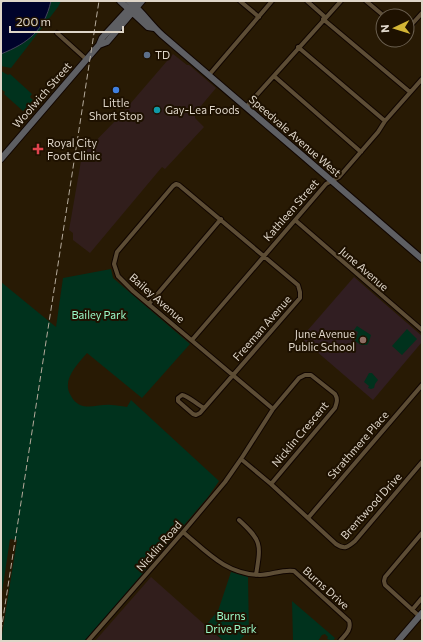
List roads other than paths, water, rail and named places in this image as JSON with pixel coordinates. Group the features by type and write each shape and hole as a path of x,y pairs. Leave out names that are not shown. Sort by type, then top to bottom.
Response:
{"main road":[{"name":"Speedvale Avenue West","path":"120,1 133,6 152,23 154,28 422,259"},
{"name":"Woolwich Street","path":"1,159 99,45 107,42 133,6 142,1"},
{"path":"398,641 420,615"}],"street":[{"path":"240,1 259,17"},
{"path":"209,75 272,1"},
{"path":"307,1 324,18 410,92"},
{"path":"246,107 298,47 341,1"},
{"path":"366,1 375,8"},
{"path":"415,21 422,13"},
{"path":"58,33 87,60"},
{"path":"298,47 385,121"},
{"path":"274,76 361,152"},
{"name":"Kathleen Street","path":"192,340 326,184 339,177 422,79"},
{"name":"Freeman Avenue","path":"176,184 221,219 298,285 300,292 300,298 204,408"},
{"name":"Bailey Avenue","path":"176,184 117,252 115,260 116,272 118,276 149,304 273,409"},
{"path":"149,304 221,219"},
{"name":"June Avenue","path":"295,220 422,330"},
{"name":"Nicklin Crescent","path":"241,459 273,409 299,378 305,374 311,375 328,388 337,398 335,408 270,484"},
{"name":"Strathmere Place","path":"308,518 422,385"},
{"path":"184,395 204,408 200,413 196,415 193,414 178,401 178,398 184,395"},
{"name":"Brentwood Drive","path":"241,459 341,548 349,547 422,462"},
{"name":"Nicklin Road","path":"88,641 183,532 225,482 241,459"},
{"path":"239,520 254,534 259,545 256,575"},
{"name":"Burns Drive","path":"183,532 222,565 242,573 269,575 294,571 349,621 349,630 340,641"},
{"path":"420,615 412,610 385,585 384,581 422,533"},
{"path":"412,610 422,598"}],"water":[{"path":"4,1 51,1 44,20 34,35 11,50 1,54 1,4"}],"railway":[{"path":"1,631 99,1"}],"place":[{"name":"TD","path":"147,55"},
{"name":"Little Short Stop","path":"116,90"},
{"name":"Gay-Lea Foods","path":"157,110"},
{"name":"Royal City Foot Clinic","path":"38,149"},
{"name":"June Avenue Public School","path":"363,340"}],"park label":[{"name":"Bailey Park","path":"99,315"},
{"name":"Burns Drive Park","path":"231,622"}]}
